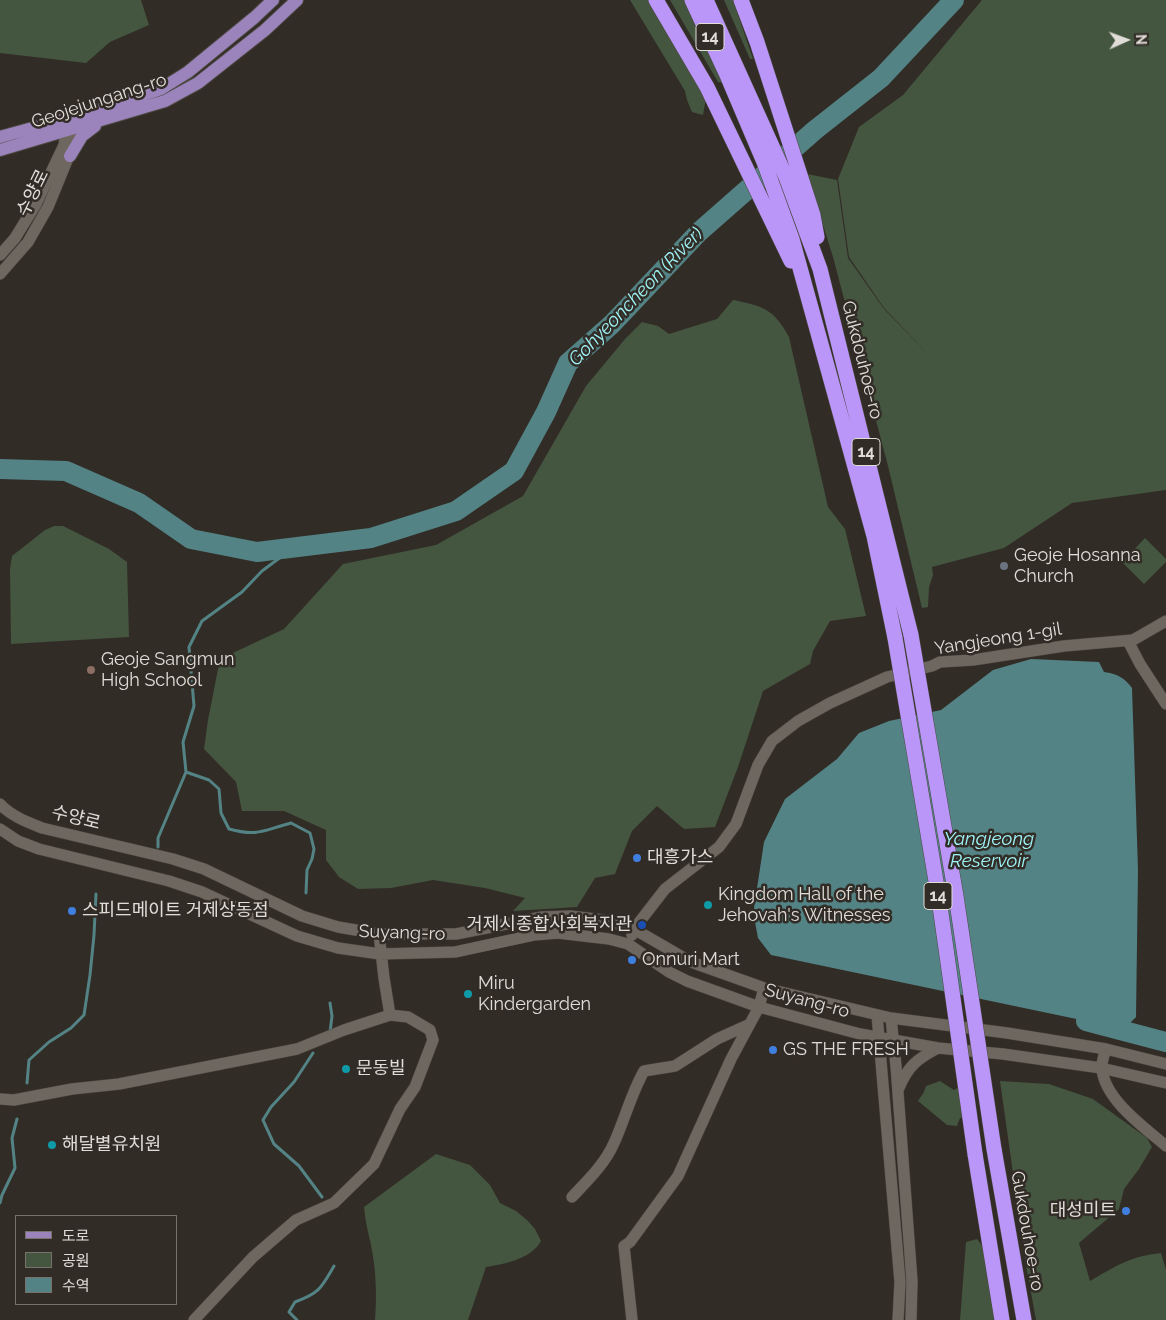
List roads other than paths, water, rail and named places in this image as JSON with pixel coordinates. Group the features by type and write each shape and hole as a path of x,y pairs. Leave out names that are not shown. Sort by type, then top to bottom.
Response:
{"highway":[{"path":"656,0 707,87 786,251 803,282"},
{"name":"14","path":"692,0 732,71 786,177 820,268"},
{"name":"14","path":"706,0 792,239 803,282"},
{"path":"742,0 813,215 820,268"},
{"name":"Gukdouhoe-ro","path":"820,268 911,635 956,896 994,1149 1024,1320"},
{"name":"Gukdouhoe-ro","path":"803,282 874,536 895,638 939,899 975,1154 1002,1320"}],"main road":[{"name":"Geojejungang-ro","path":"0,150 40,139 70,124 160,89 188,72 273,0"},
{"name":"Geojejungang-ro","path":"0,137 110,118 166,101 198,83 265,30 297,0"},
{"path":"65,155 86,131 110,118"}],"street":[{"path":"0,254 15,238 65,155 66,138 70,124"},
{"path":"40,139 56,143 65,155"},
{"name":"수양로","path":"0,274 30,238 48,207 65,155"},
{"name":"Yangjeong 1-gil","path":"628,944 634,929 665,889 719,846 736,824 758,765 772,741 798,722 830,703 887,677 932,666 940,662 973,660 1064,646 1128,641 1166,621"},
{"path":"1128,641 1140,664 1166,704"},
{"name":"수양로","path":"0,804 5,810 42,828 173,859 204,869 302,916 338,927 379,934 456,934 542,917 570,916 604,920 634,929 691,962 764,988 891,1018 1007,1033 1106,1049 1166,1064"},
{"name":"Suyang-ro","path":"0,829 18,841 39,849 169,881 202,892 297,936 338,948 380,954 455,952 534,935 558,933 601,938 628,944 669,972 687,981 759,1007 860,1034 938,1048 1003,1054 1101,1068 1166,1083"},
{"path":"379,934 380,954 390,1015"},
{"path":"632,1320 624,1246 630,1242 678,1176 707,1108 748,1025 759,1007 764,988"},
{"path":"0,1099 14,1100 72,1089 119,1084 297,1049 344,1030 390,1015 408,1017 430,1030 433,1040 415,1087 400,1109 374,1164 334,1203 296,1220 253,1257 194,1320"},
{"path":"877,1015 900,1282 898,1320"},
{"path":"891,1018 912,1282 911,1320"},
{"path":"572,1198 610,1151 634,1089 644,1071 675,1066 717,1039 748,1025"},
{"path":"860,1034 873,1043 881,1055"},
{"path":"898,1090 902,1078 914,1062 938,1048"},
{"path":"1106,1049 1101,1068 1108,1089 1120,1106 1166,1146"}],"water":[{"name":"Yangjeong Reservoir","path":"1031,659 1099,662 1104,672 1120,677 1132,688 1138,870 1136,1017 1129,1024 1086,1021 771,955 758,938 754,908 764,842 785,799 837,759 859,733 889,721 941,710 993,670"}],"waterway":[{"name":"Gohyeoncheon (River)","path":"0,469 66,471 139,503 191,539 257,552 371,538 456,511 514,471 546,412 568,363 612,324 699,232 815,130 881,78 954,0"},
{"path":"158,847 158,838 186,772 183,742 194,706 189,647 202,621 242,592 262,571 293,548"},
{"path":"186,772 209,780 219,789 221,813 229,829 254,832 291,823 310,833 314,849 307,870 306,893"},
{"path":"27,1083 29,1060 49,1042 71,1028 84,1015 94,935 96,894"},
{"path":"330,1003 332,1016 330,1032"},
{"path":"1086,1021 1166,1042"},
{"path":"313,1053 294,1082 271,1107 263,1120 274,1144 299,1166 322,1197"},
{"path":"0,1203 15,1168 12,1138 17,1119"},
{"path":"297,1320 289,1312 295,1302 310,1296 319,1289 334,1266"}],"place":[{"name":"Geoje Hosanna Church","path":"1004,566"},
{"name":"Geoje Sangmun High School","path":"91,670"},
{"name":"대흥가스","path":"637,858"},
{"name":"Kingdom Hall of the Jehovah's Witnesses","path":"708,905"},
{"name":"스피드메이트 거제상동점","path":"72,911"},
{"name":"거제시종합사회복지관","path":"642,925"},
{"name":"Onnuri Mart","path":"632,960"},
{"name":"Miru Kindergarden","path":"468,994"},
{"name":"GS THE FRESH","path":"773,1050"},
{"name":"문동빌","path":"346,1069"},
{"name":"해달별유치원","path":"52,1145"},
{"name":"대성미트","path":"1126,1211"}]}
